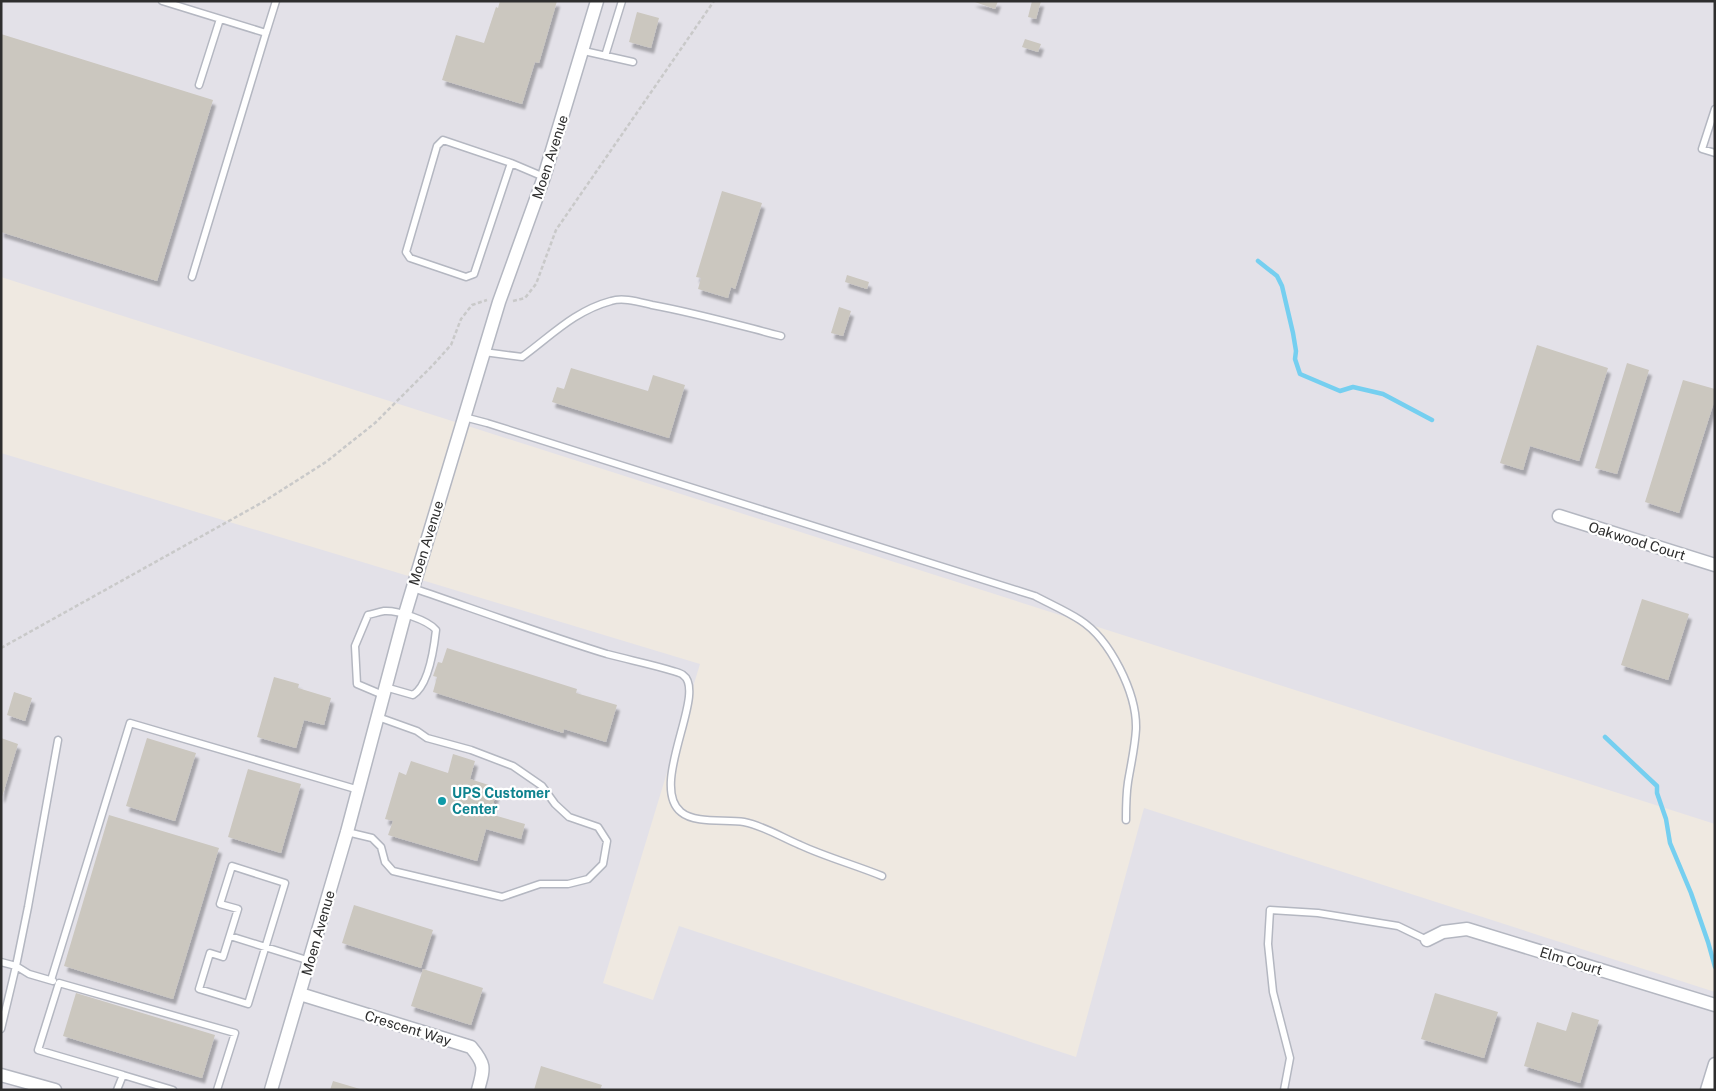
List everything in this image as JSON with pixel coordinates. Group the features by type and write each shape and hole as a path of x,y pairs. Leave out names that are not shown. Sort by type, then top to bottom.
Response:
{"street":[{"name":"Moen Avenue","path":"271,1090 347,832 404,614 499,302 544,178 584,51 597,1"},
{"name":"Oakwood Court","path":"1559,516 1715,565"},
{"name":"Elm Court","path":"1427,940 1443,932 1467,928 1715,1005"},
{"name":"Crescent Way","path":"300,994 472,1047 482,1060 483,1072 478,1090"},
{"path":"1707,1090 1715,1064"},
{"path":"1,1075 55,1090"}],"lane":[{"path":"162,1 266,33"},
{"path":"192,277 276,1"},
{"path":"605,56 622,1"},
{"path":"199,85 220,19"},
{"path":"584,51 633,62"},
{"path":"1715,109 1702,149 1715,153"},
{"path":"511,163 474,274 466,277 410,258 406,252 437,146 443,140 511,163 544,178"},
{"path":"484,352 522,358 570,318 589,308 613,300 630,300 681,310 781,336"},
{"path":"464,417 1035,596 1081,620 1107,646 1126,682 1132,701 1136,727 1128,784 1126,820"},
{"path":"413,588 608,654 683,675 690,688 689,701 676,750 671,784 671,794 675,806 689,817 743,822 754,825 801,846 882,876"},
{"path":"385,611 404,614 432,625 436,630 435,645 425,680 417,692 413,694 384,691 357,684 355,646 368,615 385,611"},
{"path":"347,832 372,838 381,846 385,862 393,871 502,897 540,884 568,884 588,879 603,864 607,841 598,827 569,817 555,804 542,786 513,766 470,750 428,738 417,731 378,717"},
{"path":"51,980 130,723 358,790"},
{"path":"1,1029 28,907 58,740"},
{"path":"232,866 285,883 265,948 248,1004 199,989 210,953 223,957 238,909 220,904 232,866"},
{"path":"1284,1090 1290,1058 1273,992 1268,944 1270,910 1318,913 1398,926 1427,940"},
{"path":"230,936 310,960"},
{"path":"1,962 59,983 235,1033 217,1090"},
{"path":"59,983 38,1050 173,1090"},
{"path":"117,1090 122,1075"}],"path":[{"path":"1,648 263,502 326,462 375,422 433,365 451,345 461,318 472,305 486,300 513,302 525,298 536,284 556,230 714,1"}],"shaded area":[{"path":"1,1 1715,1 1715,824 1,277"},
{"path":"1,453 700,664 603,983 653,1000 679,926 1076,1057 1144,808 1715,992 1715,1090 1,1090"}],"building":[{"path":"500,1 557,1 539,63 535,62 522,104 442,80 456,35 484,43 496,7 498,8"},
{"path":"972,1 998,1 995,9"},
{"path":"1032,1 1041,1 1036,19 1028,17"},
{"path":"637,12 659,18 651,48 629,42"},
{"path":"1,34 213,100 157,281 1,232"},
{"path":"1025,39 1041,44 1038,52 1022,47"},
{"path":"722,191 762,203 735,289 731,287 728,298 698,289 701,278 696,277"},
{"path":"847,275 869,282 867,289 845,282"},
{"path":"839,307 851,311 843,336 831,333"},
{"path":"1537,345 1608,368 1579,461 1530,446 1523,470 1500,463"},
{"path":"1627,363 1649,370 1617,474 1595,468"},
{"path":"571,368 648,391 653,375 685,385 669,438 552,402 557,387 564,389"},
{"path":"1683,380 1715,389 1715,399 1679,513 1645,502"},
{"path":"1642,599 1689,614 1668,680 1621,665"},
{"path":"447,648 577,689 576,693 617,705 606,742 564,729 563,733 433,692 437,677 433,676 438,662 442,663"},
{"path":"274,677 299,684 298,688 331,698 324,725 304,720 296,748 257,737"},
{"path":"14,692 32,698 25,721 7,715"},
{"path":"1,738 18,744 2,797 1,797"},
{"path":"147,738 196,753 175,821 126,806"},
{"name":"UPS Customer Center","path":"453,754 475,761 470,779 498,788 490,814 525,824 521,839 486,829 477,861 388,835 393,821 385,819 399,772 406,775 411,761 448,773"},
{"path":"248,769 301,784 281,853 228,837"},
{"path":"109,815 219,848 173,999 64,966"},
{"path":"354,905 433,930 421,968 342,943"},
{"path":"423,969 483,988 471,1025 411,1006"},
{"path":"76,993 215,1035 202,1078 63,1036"},
{"path":"1435,993 1498,1012 1484,1058 1421,1039"},
{"path":"1572,1012 1599,1020 1580,1083 1524,1066 1537,1022 1566,1031"},
{"path":"541,1066 602,1085 600,1090 534,1090"},
{"path":"333,1081 360,1089 360,1090 330,1090"}],"waterway":[{"path":"1258,261 1277,276 1282,286 1293,333 1296,351 1295,359 1300,374 1340,391 1353,387 1383,394 1432,420"},
{"path":"1605,737 1657,786 1657,793 1666,819 1670,843 1691,893 1715,967"}],"place":[{"name":"UPS Customer Center","path":"442,801"}]}
